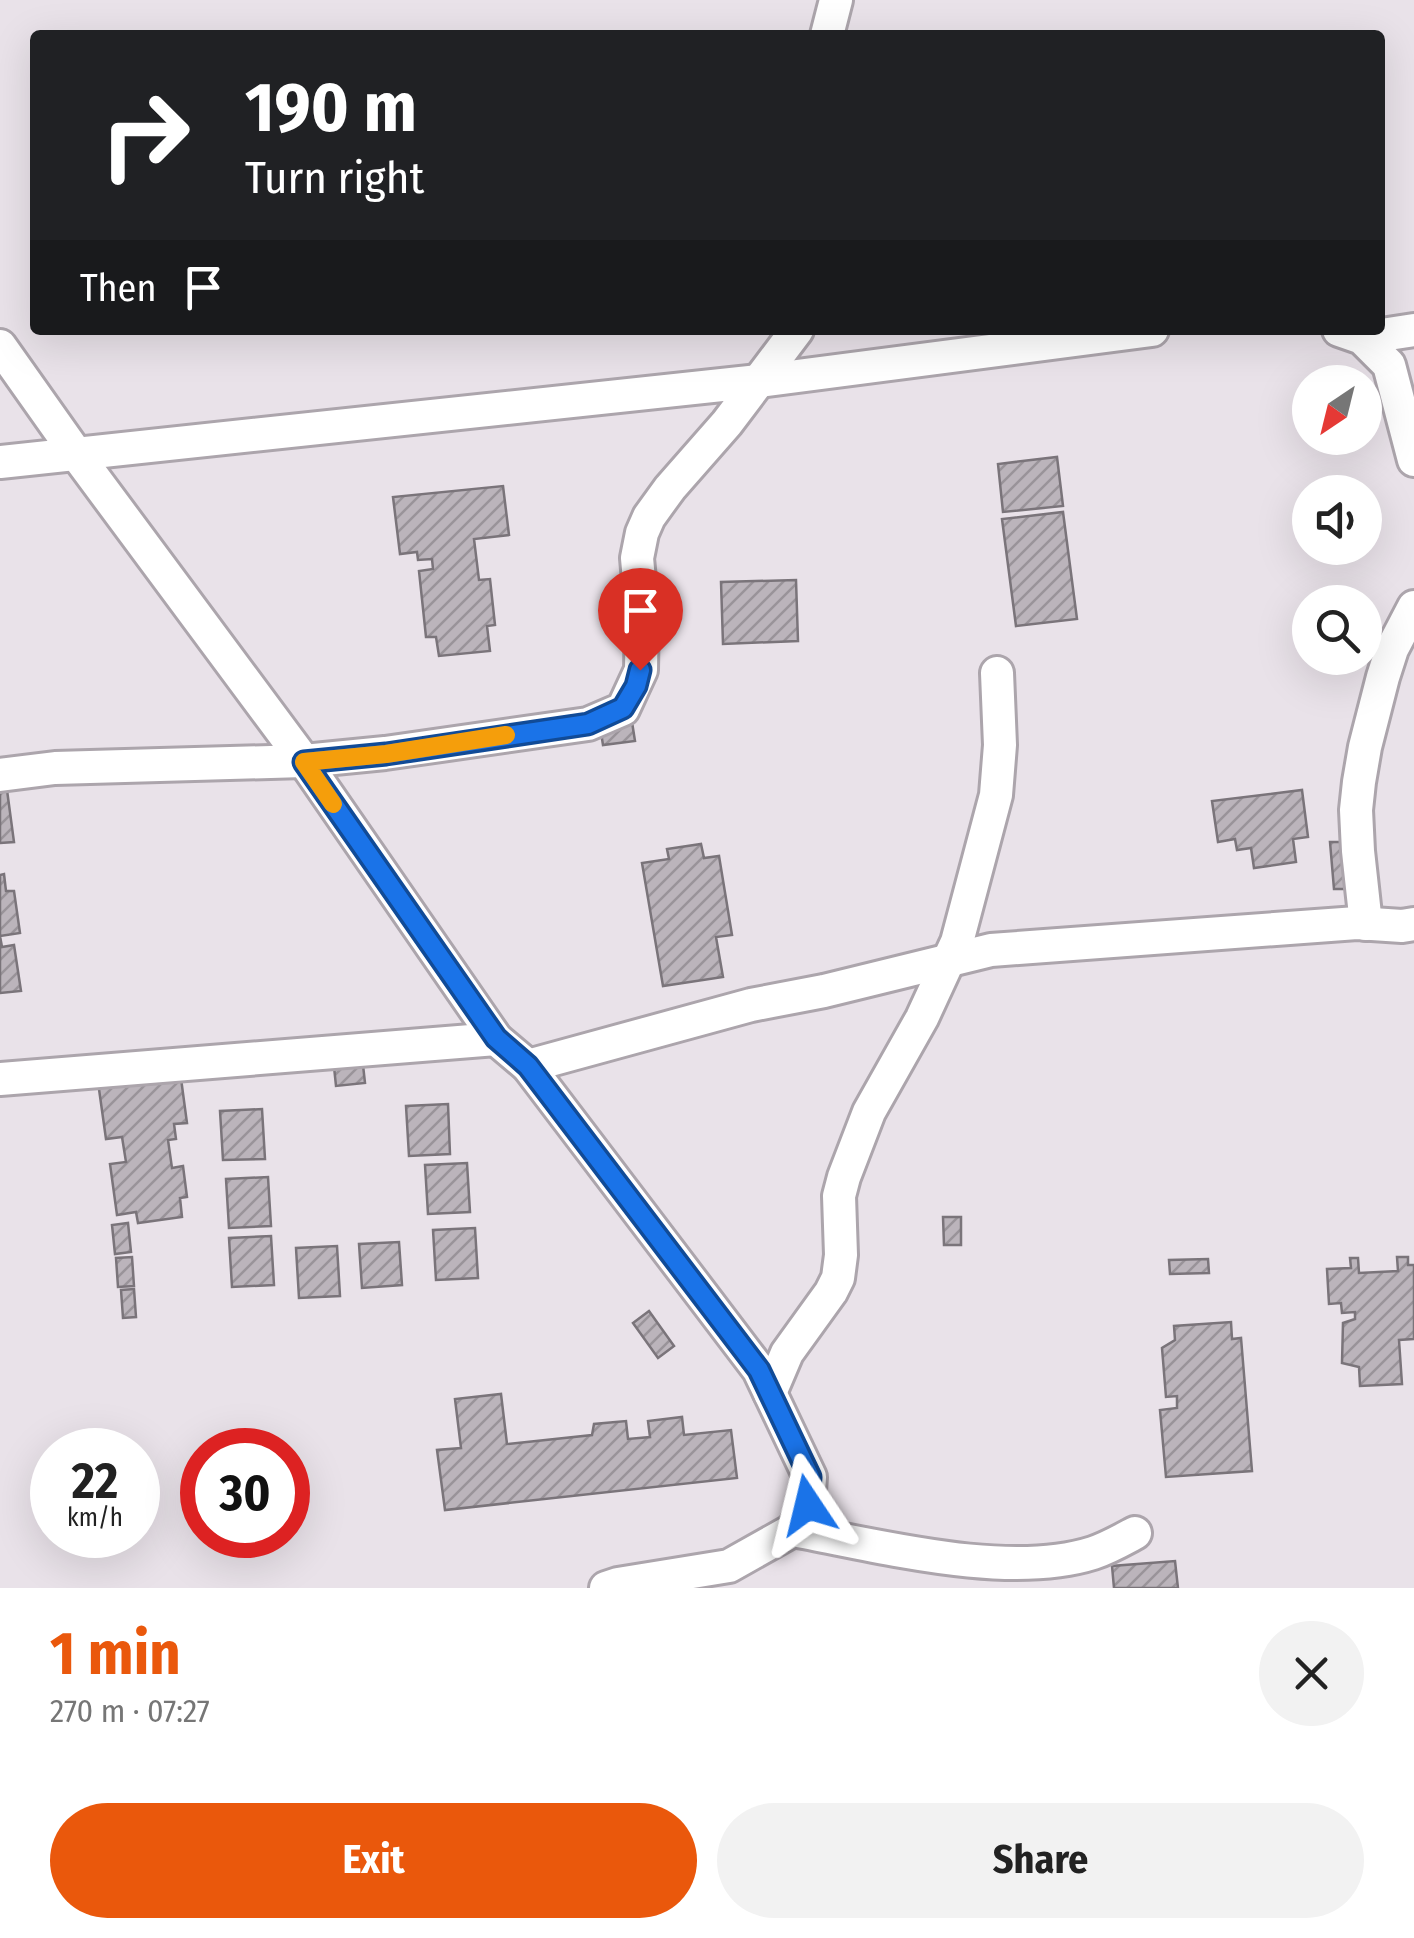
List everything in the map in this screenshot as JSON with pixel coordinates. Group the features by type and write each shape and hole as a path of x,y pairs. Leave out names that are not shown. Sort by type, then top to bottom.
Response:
{"street":[{"path":"828,30 836,0"},
{"path":"1385,332 1414,330"},
{"path":"0,775 55,768 304,762 386,754 588,724 623,708 640,670 642,612 637,558 648,517 728,423 793,335"},
{"path":"0,462 759,381 1113,335"},
{"path":"1351,335 1389,365 1414,460"},
{"path":"0,346 304,762 496,1038 528,1066 759,1370 810,1477 808,1505 794,1530 729,1566 606,1588"},
{"path":"1366,924 1356,810 1364,747 1392,649 1414,607"},
{"path":"770,1393 787,1353 838,1278 842,1255 839,1196 844,1177 868,1112 950,962 996,795 1000,745 997,672"},
{"path":"528,1066 751,1005 991,950 1414,924"},
{"path":"0,1079 496,1038"},
{"path":"794,1530 952,1558 1020,1563 1092,1553 1136,1533"}],"building":[{"path":"1057,457 1063,506 1003,512 998,464"},
{"path":"503,486 509,535 474,539 479,580 490,579 495,625 487,626 490,651 439,656 436,637 426,637 419,571 433,569 432,559 418,560 417,552 400,554 393,497"},
{"path":"1063,512 1077,619 1016,626 1002,519"},
{"path":"796,580 798,641 723,644 721,582"},
{"path":"632,722 635,741 603,745 600,726"},
{"path":"7,790 14,842 0,843 0,791"},
{"path":"1302,790 1308,837 1293,839 1296,862 1254,868 1251,848 1237,850 1235,839 1218,842 1212,801"},
{"path":"1330,842 1346,842 1349,889 1334,889"},
{"path":"701,844 704,858 719,856 732,935 716,937 723,977 663,986 642,863 669,859 667,849"},
{"path":"4,874 6,891 14,891 20,933 0,936 0,875"},
{"path":"0,936 2,947 14,945 21,991 0,993"},
{"path":"363,1065 365,1083 336,1086 334,1067"},
{"path":"180,1071 187,1123 174,1124 176,1139 168,1140 172,1168 183,1166 187,1197 180,1198 182,1217 138,1223 136,1212 117,1215 110,1164 126,1162 122,1137 106,1139 98,1082"},
{"path":"448,1104 450,1154 409,1156 406,1106"},
{"path":"262,1109 265,1159 223,1160 220,1111"},
{"path":"467,1163 470,1212 428,1214 425,1165"},
{"path":"268,1177 271,1226 229,1228 226,1179"},
{"path":"943,1217 961,1217 961,1245 944,1245"},
{"path":"128,1223 131,1252 115,1254 112,1225"},
{"path":"475,1228 478,1278 436,1280 433,1230"},
{"path":"271,1236 274,1285 232,1287 229,1238"},
{"path":"399,1242 402,1285 362,1288 359,1244"},
{"path":"337,1246 340,1296 299,1298 296,1248"},
{"path":"132,1257 134,1286 118,1287 116,1258"},
{"path":"1397,1257 1408,1257 1408,1265 1414,1265 1414,1339 1399,1340 1402,1384 1360,1386 1359,1367 1342,1363 1343,1323 1355,1319 1355,1312 1342,1313 1341,1303 1329,1304 1327,1269 1351,1268 1350,1258 1358,1258 1359,1273 1398,1271"},
{"path":"1208,1259 1209,1273 1170,1274 1169,1260"},
{"path":"134,1289 136,1317 123,1318 121,1290"},
{"path":"649,1311 674,1346 658,1358 633,1323"},
{"path":"1231,1322 1232,1339 1241,1338 1252,1471 1166,1477 1160,1410 1177,1408 1177,1396 1166,1397 1162,1348 1175,1340 1174,1326"},
{"path":"501,1394 507,1444 592,1435 594,1424 626,1421 628,1439 650,1437 648,1421 682,1417 684,1435 731,1430 737,1478 445,1510 437,1450 461,1448 455,1399"},
{"path":"1175,1561 1178,1588 1114,1588 1112,1566"}],"slow traffic":[{"path":"333,804 304,762 506,735"}],"route":[{"path":"640,670 623,708 588,724 304,762 496,1038 528,1066 759,1370 810,1477 808,1505"}]}
